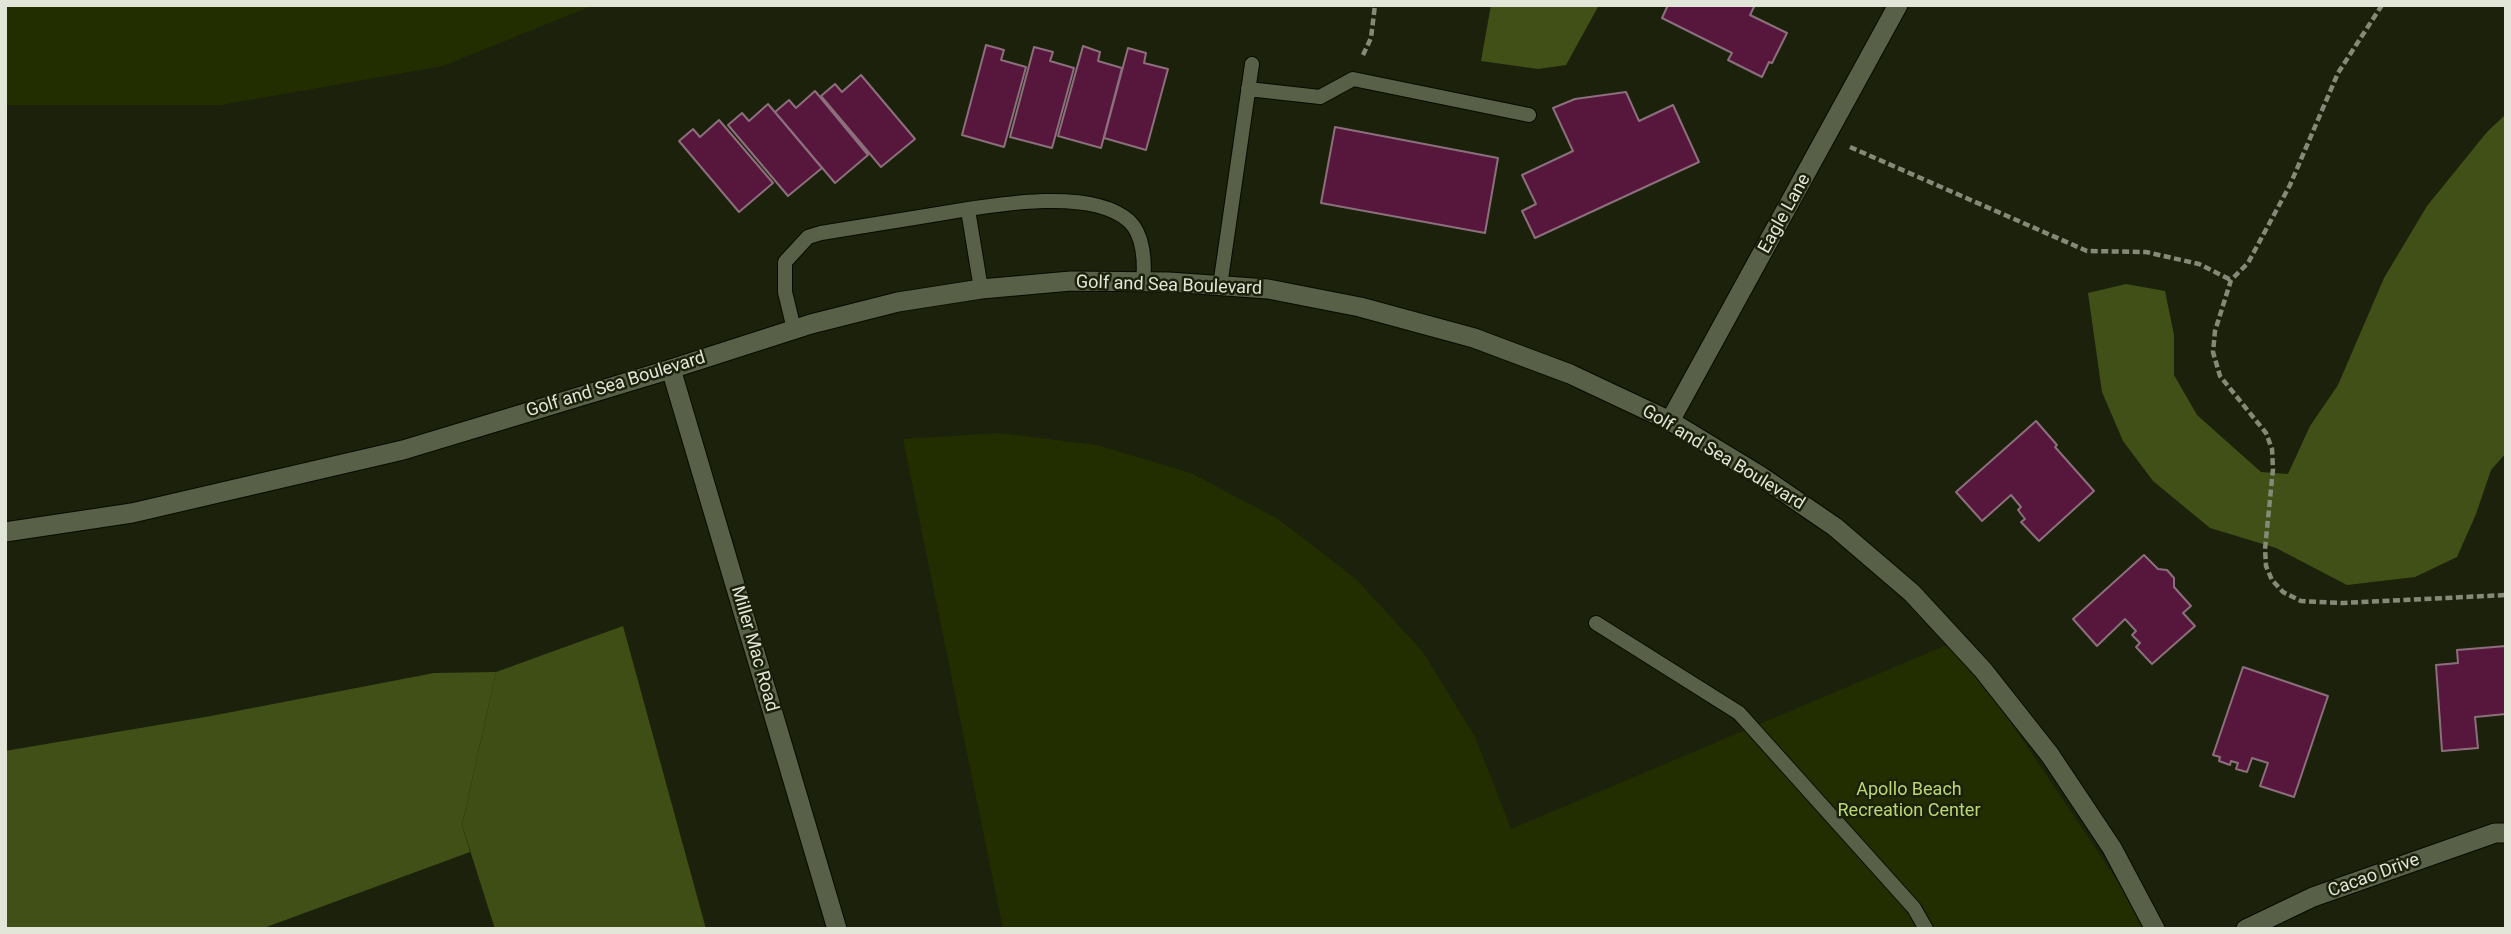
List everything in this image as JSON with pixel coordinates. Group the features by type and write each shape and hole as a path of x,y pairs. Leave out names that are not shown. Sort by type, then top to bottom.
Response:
{"street":[{"name":"Eagle Lane","path":"1670,421 1898,5"},
{"name":"Golf and Sea Boulevard","path":"5,532 132,513 403,450 794,329 898,302 981,289 1071,281 1268,289 1360,307 1474,338 1570,374 1670,421 1759,475 1835,527 1912,593 1983,670 2050,755 2112,848 2155,929"},
{"name":"Miller Mac Road","path":"671,369 837,929"},
{"name":"Cacao Drive","path":"2246,929 2313,897 2495,832 2506,833"}],"lane":[{"path":"1220,286 1252,64"},
{"path":"1248,89 1321,97 1353,79 1529,115"},
{"path":"794,329 785,292 785,262 808,237 1014,203 1069,202 1096,205 1118,213 1132,224 1140,243 1145,262 1143,282"},
{"path":"968,210 981,289"},
{"path":"1596,623 1739,713 1914,908 1926,929"}],"path":[{"path":"1371,38 1375,5"},
{"path":"2382,5 2338,73 2290,186 2248,263 2231,280 2215,331 2213,352 2220,376 2266,433 2272,449 2266,566 2272,580 2283,592 2301,601 2343,603 2506,595"},
{"path":"1817,154 1852,146 2088,251 2146,251 2200,264 2231,280"}],"green space":[{"path":"5,5 594,5 443,66 221,105 5,105"},
{"name":"Apollo Beach Recreation Center","path":"1000,433 1097,445 1191,473 1278,519 1356,579 1423,652 1475,737 1511,829 1956,641 2150,929 1003,929 903,439"}],"shaded area":[{"path":"1491,5 1599,5 1566,65 1538,69 1481,61"},
{"path":"2506,114 2506,453 2491,470 2457,557 2415,577 2347,585 2276,548 2210,528 2153,481 2123,441 2102,392 2088,293 2126,284 2165,291 2174,335 2174,375 2197,415 2261,472 2288,474 2310,426 2338,385 2384,278 2427,206 2487,132"},
{"path":"623,626 706,929 495,929 462,825 496,672"},
{"path":"496,672 462,825 470,852 261,929 5,929 5,751 211,716 434,673"}],"building":[{"path":"1668,5 1755,5 1750,15 1787,33 1762,77 1728,60 1732,53 1662,18"},
{"path":"986,45 1004,50 1001,60 1026,67 1004,147 962,135"},
{"path":"1083,46 1100,52 1098,61 1122,68 1101,148 1058,136"},
{"path":"1034,47 1053,52 1050,61 1074,68 1052,148 1010,137"},
{"path":"1128,48 1146,53 1144,63 1168,69 1146,150 1104,138"},
{"path":"861,75 915,139 881,167 821,96 835,84 842,92"},
{"path":"815,91 868,155 835,183 775,112 789,100 796,108"},
{"path":"1626,92 1639,121 1673,105 1699,162 1535,238 1522,211 1536,204 1522,175 1573,151 1553,108 1575,99"},
{"path":"768,104 822,168 788,196 728,125 742,113 749,121"},
{"path":"719,120 773,183 739,212 679,141 693,129 700,137"},
{"path":"1335,127 1498,158 1485,233 1321,203"},
{"path":"2036,421 2094,491 2039,541 2021,522 2025,519 2018,510 2021,507 2011,495 1982,521 1956,492"},
{"path":"2144,555 2158,569 2167,570 2174,578 2174,587 2191,606 2183,613 2195,626 2152,664 2136,647 2140,643 2132,635 2136,631 2125,619 2097,646 2073,619"},
{"path":"2506,646 2506,714 2475,717 2478,748 2442,751 2436,665 2458,663 2457,650"},
{"path":"2243,667 2328,696 2294,797 2260,786 2268,763 2252,758 2247,772 2236,769 2238,763 2231,761 2230,765 2219,761 2220,757 2213,755"}]}
